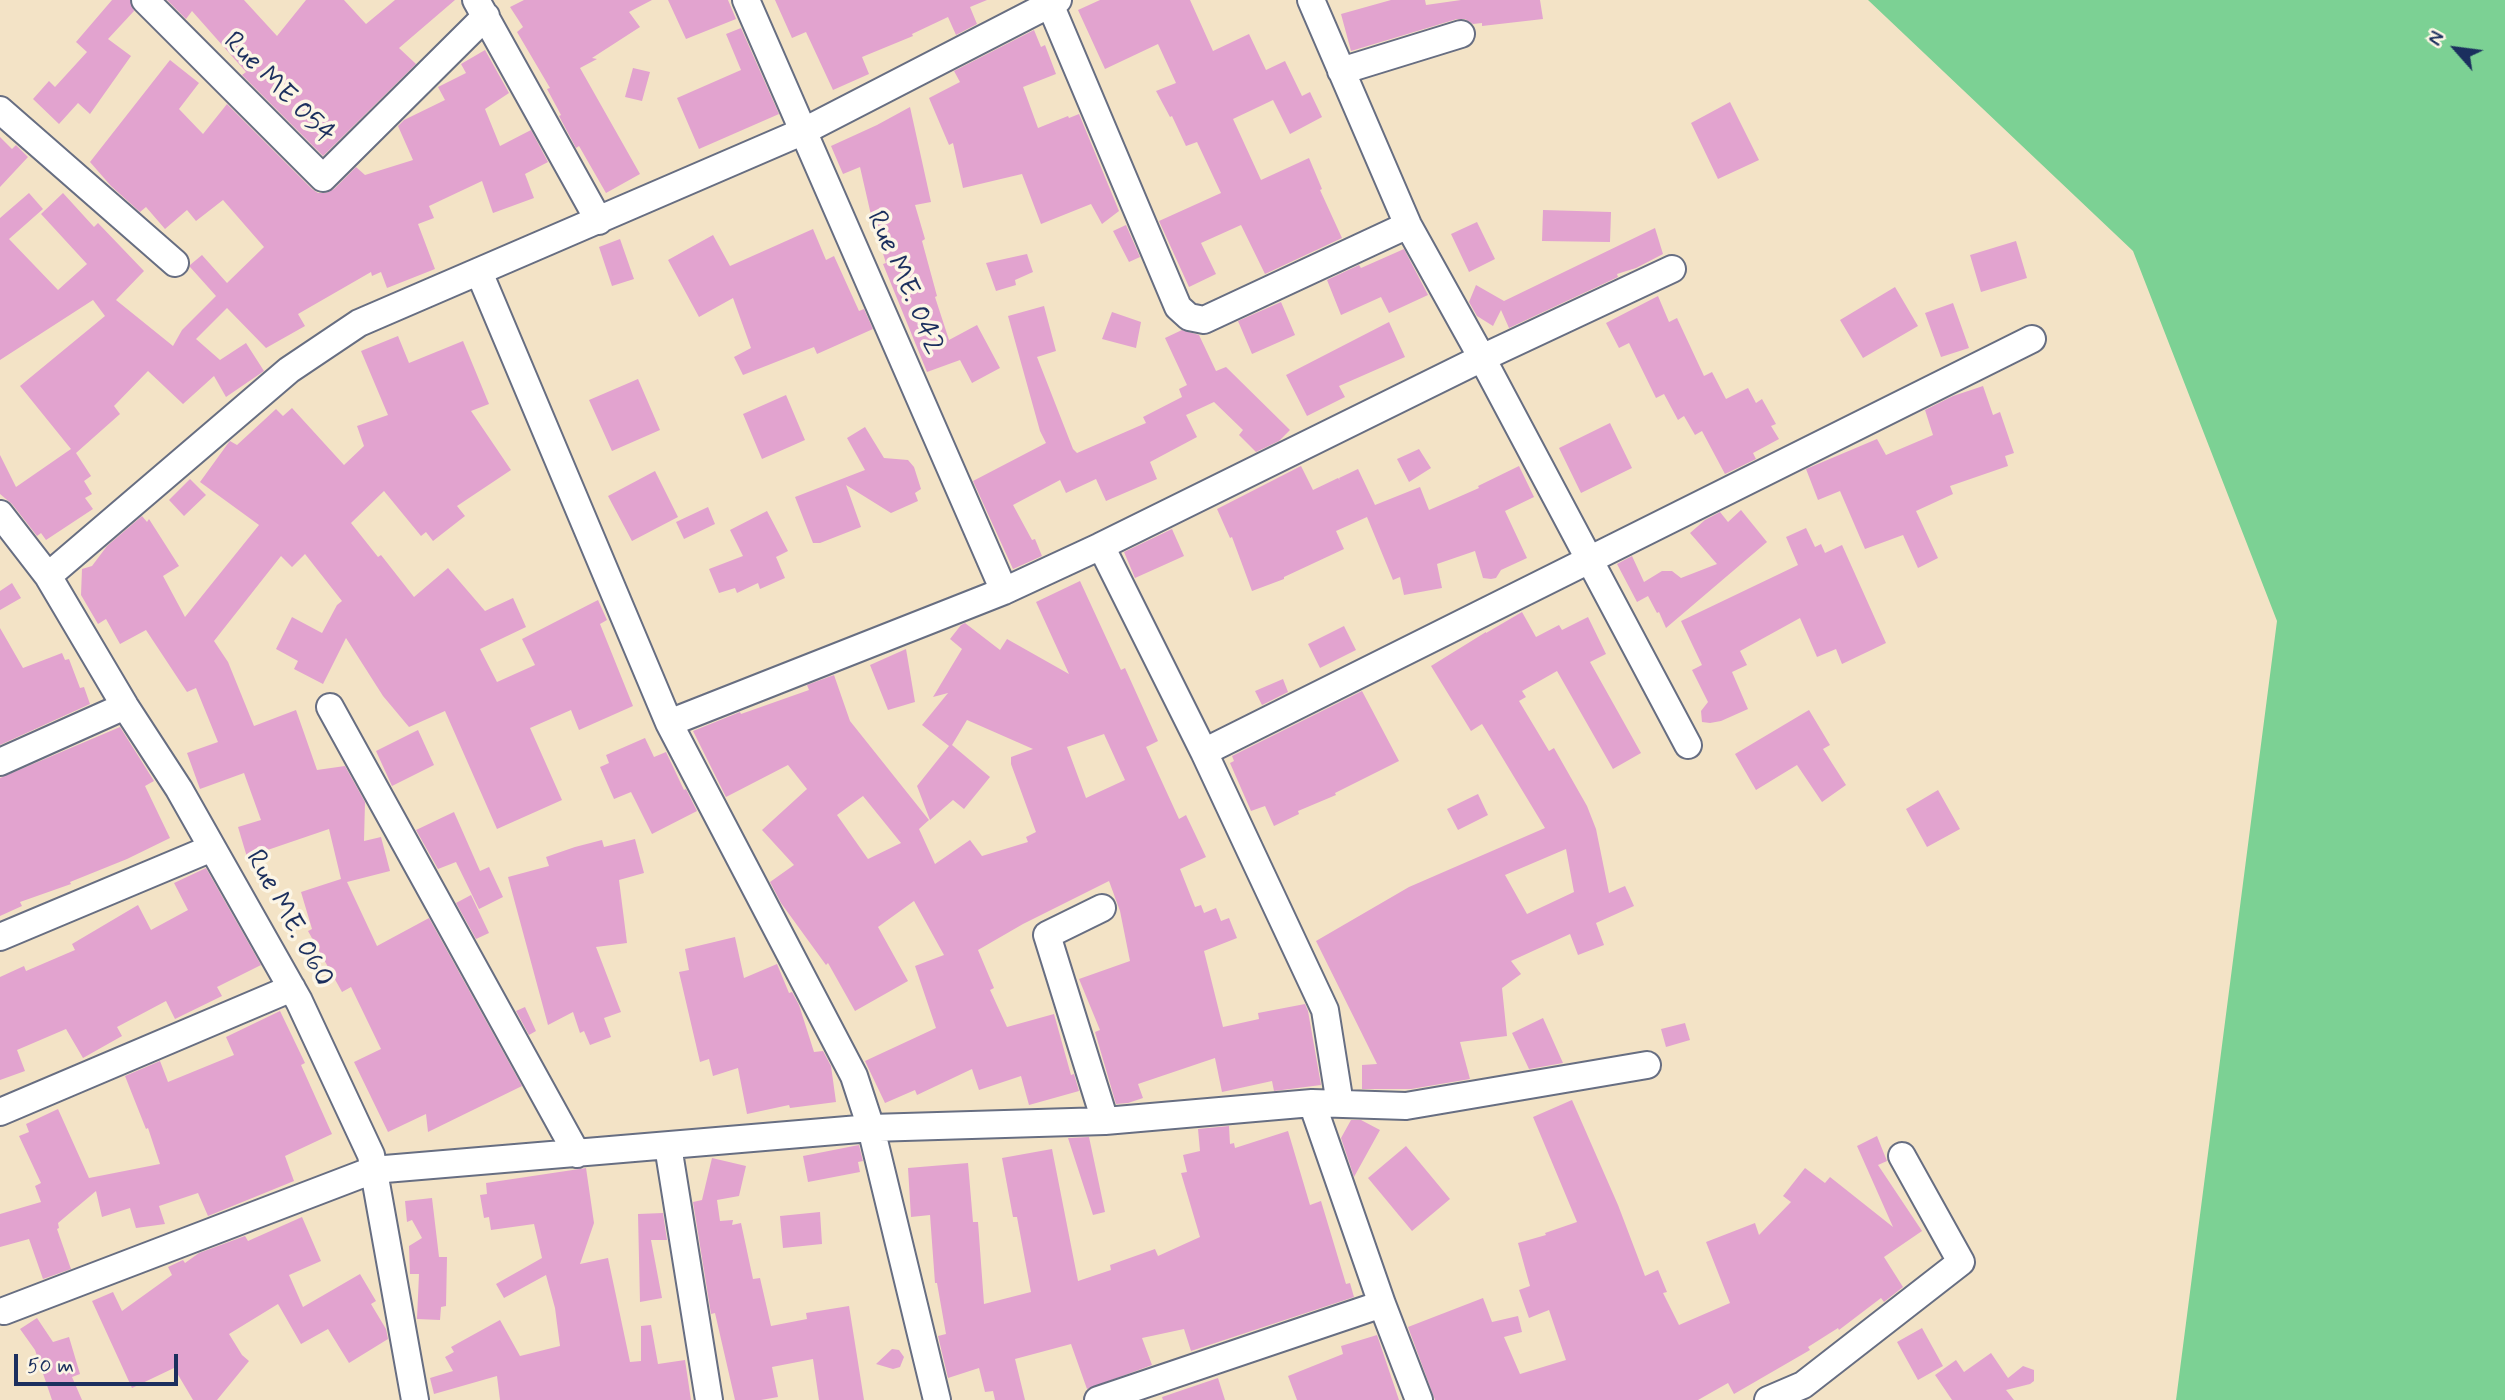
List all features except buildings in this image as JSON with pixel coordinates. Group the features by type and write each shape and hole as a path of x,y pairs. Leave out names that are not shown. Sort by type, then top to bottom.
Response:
{"street":[{"name":"Rue ME 054","path":"145,0 323,178 481,8"},
{"name":"Rue ME. 042","path":"746,0 1004,591"},
{"path":"1311,0 1408,225 1688,745"},
{"path":"48,576 289,370 359,323 804,131 1054,2 1178,307 1189,317 1204,320 1408,225"},
{"path":"481,8 599,221"},
{"path":"1340,71 1461,34"},
{"path":"0,110 175,263"},
{"path":"669,723 1004,591 1482,358 1672,269"},
{"path":"479,272 669,723 854,1076 871,1128 937,1400"},
{"path":"1204,752 2032,339"},
{"name":"Rue ME. 060","path":"0,514 48,576 125,706 179,789 292,988 371,1155 415,1400"},
{"path":"1101,546 1204,752 1325,1010 1340,1104"},
{"path":"0,762 125,706"},
{"path":"330,707 577,1154"},
{"path":"0,937 212,848"},
{"path":"1102,908 1047,935 1105,1121"},
{"path":"0,1112 292,988"},
{"path":"4,1311 373,1170 871,1128 1105,1121 1312,1103 1406,1106 1647,1065"},
{"path":"1312,1103 1382,1304 1419,1400"},
{"path":"668,1146 709,1400"},
{"path":"1768,1400 1805,1392 1961,1262 1902,1156"},
{"path":"1098,1400 1382,1304"}],"green space":[{"path":"1868,0 2505,0 2505,1400 2176,1400 2277,621 2133,251"}]}
